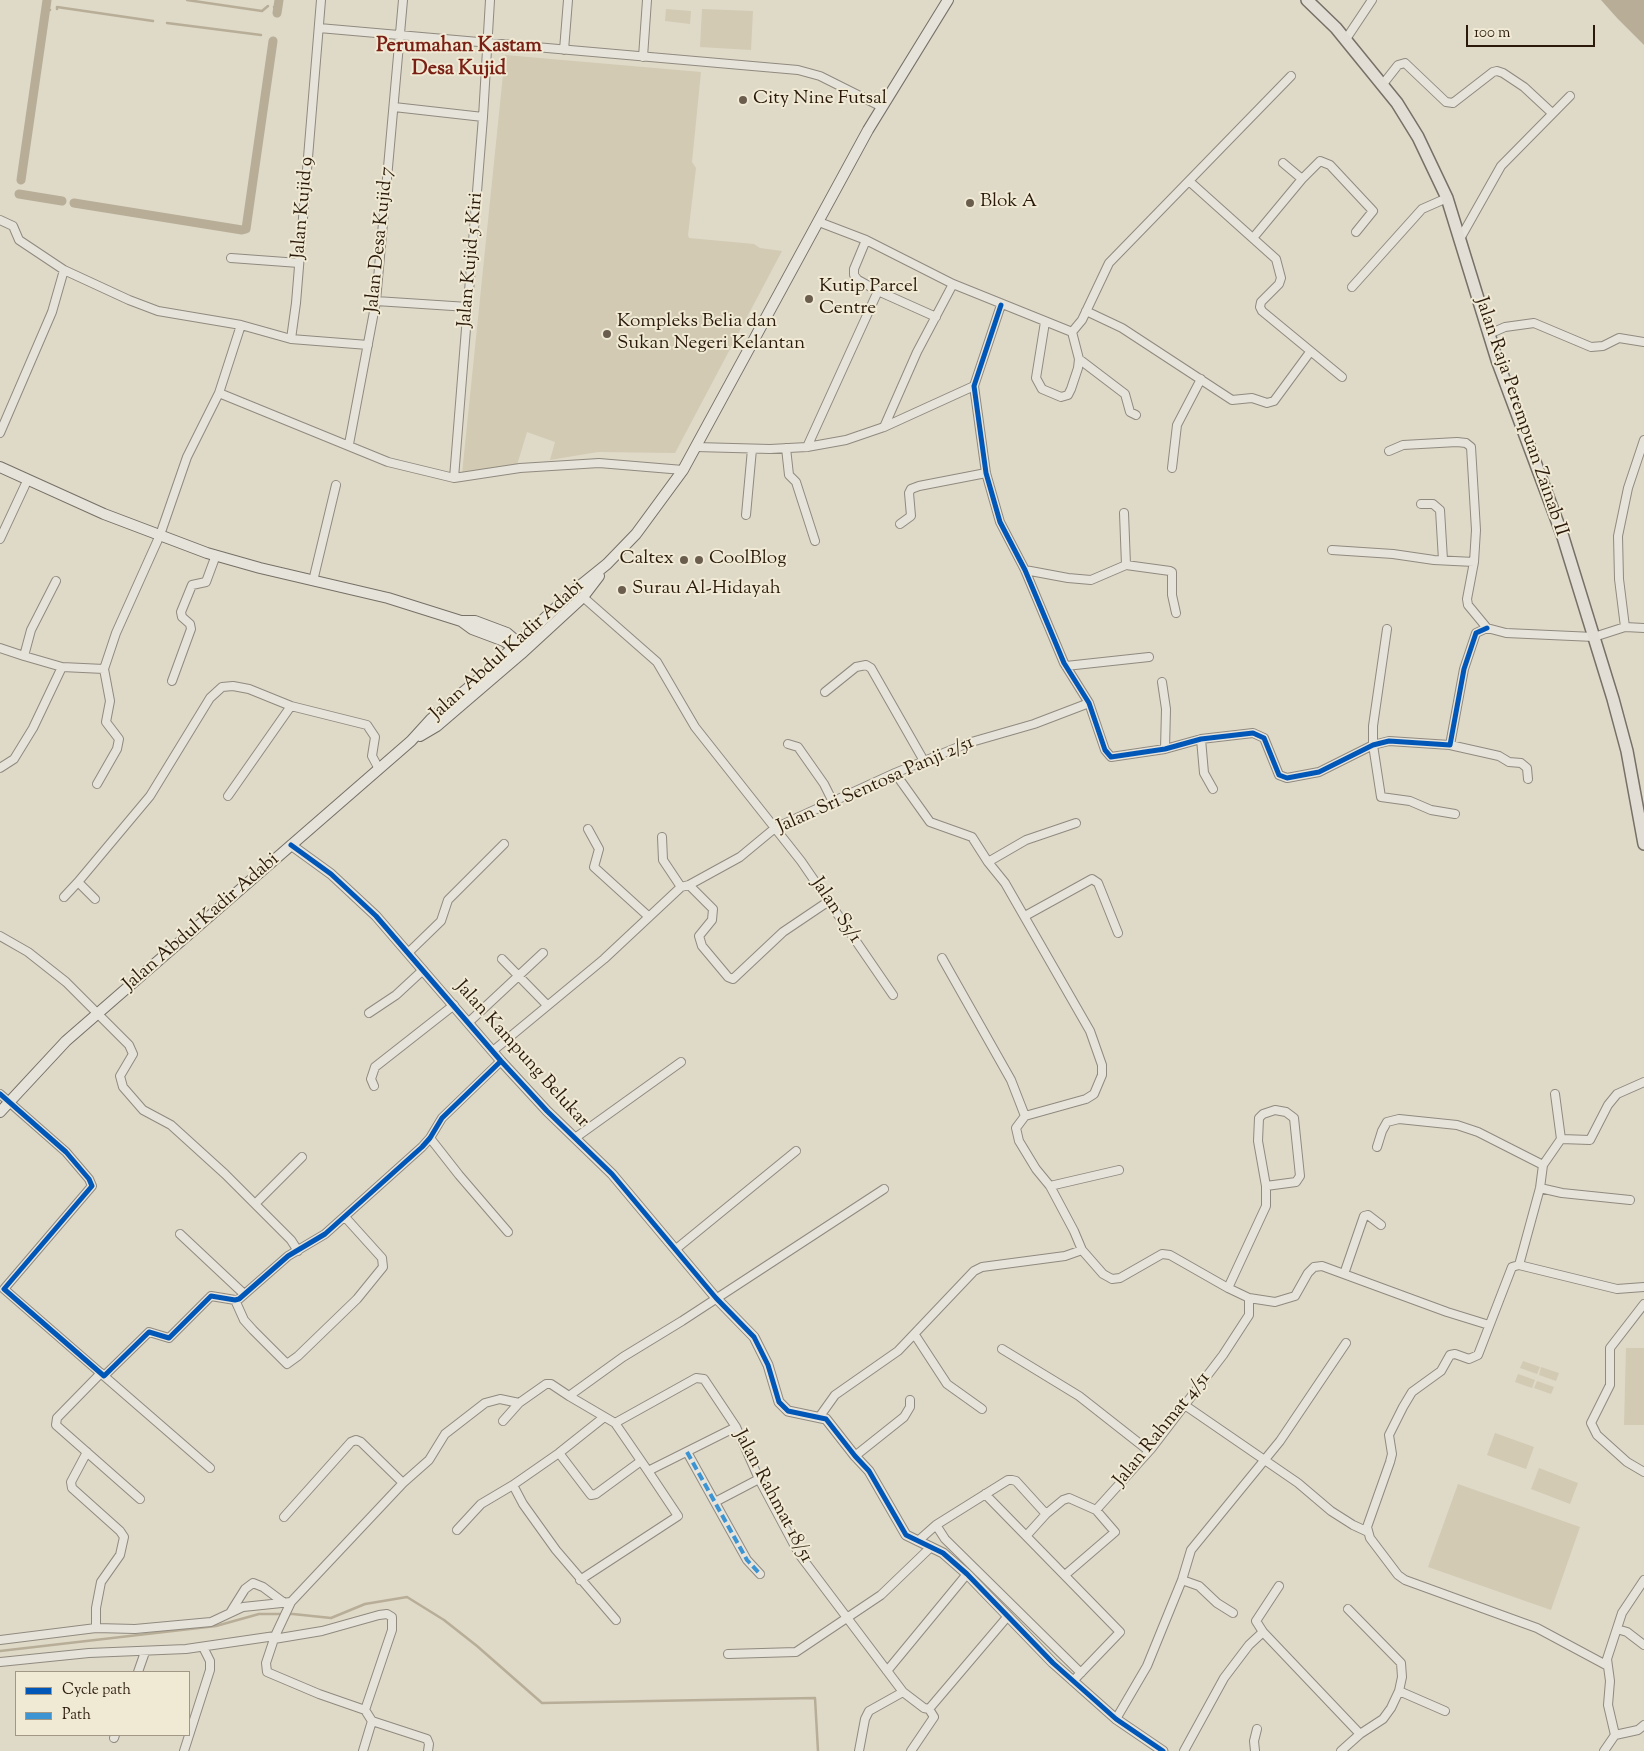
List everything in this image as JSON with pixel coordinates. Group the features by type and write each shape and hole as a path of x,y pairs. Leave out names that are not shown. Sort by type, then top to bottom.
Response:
{"main road":[{"name":"Jalan Abdul Kadir Adabi","path":"520,648 583,597 607,564 646,523 683,470 882,107 948,0"},
{"name":"Jalan Raja Perempuan Zainab II","path":"1307,0 1346,39 1383,84 1418,137 1447,198 1461,238 1489,334 1563,537 1627,750 1644,844"},
{"path":"0,467 27,481 160,535 216,555 313,581 388,598 461,621 475,621 507,634 520,648"},
{"name":"Jalan Abdul Kadir Adabi","path":"0,1112 66,1041 97,1013 379,769 411,742 437,726 520,648 576,589 607,564"}],"street":[{"name":"Jalan Kujid 9","path":"291,339 322,0"},
{"name":"Jalan Desa Kujid 7","path":"349,444 376,301 403,0"},
{"name":"Jalan Kujid 5 Kiri","path":"454,478 483,117 490,0"},
{"path":"564,50 568,0"},
{"path":"643,57 647,0"},
{"path":"1346,39 1372,0"},
{"path":"319,28 809,72 882,107"},
{"path":"1383,84 1398,65 1405,63 1446,102 1453,103 1493,72 1497,71 1524,87 1553,111"},
{"path":"1045,322 1036,378 1042,389 1061,397 1068,395 1075,378 1079,359 1072,332 1086,311 1109,263 1292,76"},
{"path":"1461,238 1500,166 1570,96"},
{"path":"394,107 483,117"},
{"path":"1253,238 1302,179 1320,161 1330,165 1371,206 1371,214 1356,232"},
{"path":"1284,163 1302,179"},
{"path":"1189,181 1276,259 1281,273 1279,284 1262,302 1261,309 1342,377"},
{"path":"1352,288 1422,209 1447,198"},
{"path":"0,220 13,226 19,240 64,270 129,300 158,311 241,325 291,339 368,344"},
{"path":"819,222 866,240 953,284 1072,332"},
{"path":"866,240 854,269 854,275 858,280 936,317"},
{"path":"231,258 299,263"},
{"path":"0,433 52,312 64,270"},
{"path":"884,427 917,352 953,284"},
{"path":"807,447 878,291"},
{"path":"376,301 468,307"},
{"path":"1001,304 974,386 986,474 1000,522 1025,570 1066,666 1089,703 1106,750 1111,757 1164,749 1201,740 1258,734 1266,742 1279,775 1287,778 1319,772 1373,745 1389,741 1450,745 1498,756 1509,762 1521,763 1526,768 1528,779"},
{"path":"1086,311 1122,328 1232,400 1252,398 1271,403 1310,352"},
{"path":"1489,334 1505,327 1534,323 1591,347 1603,346 1619,338 1643,340"},
{"path":"97,784 117,749 119,739 106,722 110,701 104,669 116,633 160,535 188,457 219,393 241,325"},
{"path":"1079,359 1125,394 1130,412 1136,415"},
{"path":"1172,468 1177,425 1200,379"},
{"path":"696,448 807,447 846,440 884,427 974,386"},
{"path":"219,393 349,444 388,462 454,478 520,468 600,463 683,470"},
{"path":"1625,628 1619,579 1618,536 1628,488 1644,440"},
{"path":"1389,451 1403,445 1458,442 1466,443 1471,447 1476,530 1474,562 1467,599 1468,605 1487,628 1506,634 1593,637 1625,628 1644,628"},
{"path":"746,515 752,448"},
{"path":"786,448 789,475 796,482 815,541"},
{"path":"900,524 910,516 909,494 911,489 986,474"},
{"path":"0,539 27,481"},
{"path":"313,581 336,485"},
{"path":"1421,504 1433,504 1440,510 1443,560"},
{"path":"1124,513 1126,565"},
{"path":"1332,550 1474,562"},
{"path":"172,681 190,629 190,624 181,615 184,604 192,585 206,582 216,555"},
{"path":"1025,570 1091,580 1126,565 1172,572 1172,595 1176,613"},
{"path":"24,656 31,630 56,581"},
{"name":"Jalan S5/1","path":"583,597 657,662 695,727 775,828 829,901 893,995"},
{"path":"1450,745 1464,669 1476,633 1487,628"},
{"path":"1387,629 1373,712 1373,745 1382,797 1410,801 1431,810 1455,814"},
{"path":"0,648 62,666 104,669"},
{"path":"1066,666 1149,657"},
{"path":"825,692 856,667 866,665 871,668 924,761"},
{"path":"0,768 14,759 33,728 62,666"},
{"path":"1162,682 1166,709 1164,749"},
{"path":"64,897 150,796 210,698 222,687 233,686 249,689 291,706 367,725 375,737 372,756 379,769"},
{"name":"Jalan Sri Sentosa Panji 2/51","path":"494,1050 604,959 681,887 690,885 740,857 775,828 895,773 968,743 1034,724 1089,703"},
{"path":"228,796 291,706"},
{"path":"1201,740 1204,773 1213,789"},
{"path":"788,744 798,747 824,784 833,802"},
{"path":"895,773 930,822 972,837 988,862 1005,883 1090,1031 1102,1065 1098,1087 1091,1096 1025,1116 1018,1123 1017,1134 1027,1155 1050,1186 1082,1250 1103,1274 1112,1279 1120,1278 1162,1254 1170,1255 1249,1298 1275,1302 1294,1296 1308,1273 1314,1267 1322,1266 1447,1312 1490,1325"},
{"path":"988,862 1026,840 1076,823"},
{"path":"588,829 599,849 594,867 648,916"},
{"path":"662,837 663,860 681,887"},
{"path":"408,953 441,921 448,900 504,844"},
{"name":"Jalan Kampung Belukar","path":"292,845 331,874 376,916 494,1050 501,1061 547,1111 612,1174 716,1298 754,1337 768,1365 779,1402 788,1411 820,1416"},
{"path":"1025,916 1092,879 1098,883 1118,933"},
{"path":"78,882 95,899"},
{"path":"690,885 713,910 712,920 699,936 702,946 728,977 733,979 784,932 829,901"},
{"path":"0,936 28,952 66,982 132,1049 132,1058 120,1076 123,1087 143,1110 171,1125 255,1204 290,1240 298,1251"},
{"path":"469,1022 542,953"},
{"path":"942,958 1011,1080 1025,1116"},
{"path":"502,959 547,1005"},
{"path":"369,1013 396,995 423,970"},
{"path":"374,1086 371,1079 375,1067 454,1005"},
{"path":"140,1499 55,1423 149,1332 169,1338 211,1296 236,1300 298,1251 325,1234 430,1138 442,1118 501,1061"},
{"path":"575,1138 681,1062"},
{"path":"1561,1139 1590,1140 1608,1105 1617,1094 1644,1082"},
{"path":"0,1094 66,1152 89,1179 92,1186 4,1289 210,1468"},
{"path":"1519,1265 1540,1188 1543,1165 1561,1139 1555,1094"},
{"path":"1228,1288 1266,1206 1266,1186 1258,1141 1259,1118 1263,1114 1274,1110 1286,1112 1294,1118 1300,1176 1296,1182 1266,1186"},
{"path":"1377,1147 1387,1122 1399,1119 1457,1125 1478,1132 1543,1165"},
{"path":"430,1138 508,1232"},
{"path":"676,1249 796,1151"},
{"path":"255,1204 302,1157"},
{"path":"1050,1186 1119,1170"},
{"path":"1540,1188 1562,1193 1630,1200"},
{"path":"569,1396 623,1357 682,1321 884,1189"},
{"path":"1344,1274 1364,1216 1368,1215 1380,1225"},
{"path":"236,1300 244,1320 287,1364 298,1356 351,1305 383,1267 382,1258 345,1217"},
{"path":"180,1234 244,1294"},
{"path":"1082,1250 1065,1256 982,1267 974,1271 915,1335 898,1351 835,1395 820,1416 826,1419 869,1471 906,1535 944,1553 1074,1681 1116,1719 1158,1750"},
{"path":"1366,1531 1392,1454 1389,1435 1406,1402 1416,1388 1441,1371 1452,1354 1469,1359 1475,1358 1512,1267 1519,1265 1617,1289 1644,1287"},
{"name":"Jalan Rahmat 4/51","path":"1096,1510 1149,1452 1186,1406 1223,1355 1249,1314 1249,1298"},
{"path":"1644,1304 1610,1348 1610,1385 1591,1423 1596,1434 1627,1462 1644,1472"},
{"path":"915,1335 947,1384 982,1409"},
{"path":"1116,1719 1147,1666 1182,1580 1191,1550 1264,1458 1280,1441 1346,1343"},
{"path":"1002,1349 1080,1396 1149,1452"},
{"name":"Jalan Rahmat 18/51","path":"615,1423 696,1378 704,1379 736,1427 759,1479 799,1554 846,1619 903,1692 924,1708 929,1708"},
{"path":"503,1422 519,1403 546,1384 551,1384 603,1418 615,1423 678,1516 580,1580"},
{"path":"428,1751 429,1744 427,1739 372,1721 365,1710 269,1675 265,1668 287,1604 402,1483 429,1460 445,1434 485,1404 500,1398 519,1403"},
{"path":"855,1456 904,1417 910,1406 910,1400"},
{"path":"1186,1406 1264,1458 1352,1526 1366,1531 1393,1570 1405,1580 1537,1628 1606,1665"},
{"path":"457,1530 481,1504 558,1454 603,1418"},
{"path":"648,1471 736,1427"},
{"path":"284,1517 351,1442 356,1440 361,1442 402,1483"},
{"path":"87,1452 71,1482 72,1488 120,1531 124,1537 120,1555 101,1582 96,1608 96,1628"},
{"path":"687,1452 747,1560 760,1574"},
{"path":"558,1454 592,1495 641,1461"},
{"path":"714,1502 759,1479"},
{"path":"918,1541 936,1525 1008,1480 1016,1481 1046,1514"},
{"path":"512,1485 523,1504 580,1580 616,1620"},
{"path":"985,1494 1120,1632 1074,1681"},
{"path":"1027,1535 1046,1514 1063,1500 1069,1498 1096,1510 1115,1532 1065,1574"},
{"path":"936,1525 945,1539 1081,1673"},
{"path":"728,1654 796,1652 881,1595 931,1547"},
{"path":"887,1671 967,1574"},
{"path":"1182,1580 1199,1586 1217,1603 1233,1613"},
{"path":"1615,1735 1608,1705 1610,1681 1606,1665 1625,1608 1644,1580"},
{"path":"230,1613 245,1589 253,1583 263,1587 287,1604"},
{"path":"1279,1586 1256,1621 1263,1632 1360,1734"},
{"path":"0,1640 96,1628 135,1629 211,1622 253,1605 287,1604"},
{"path":"1341,1751 1360,1734 1383,1719 1399,1691 1402,1678 1401,1663 1348,1609"},
{"path":"0,1662 89,1653 145,1652 203,1647 322,1631 388,1614 392,1617 392,1630 365,1710"},
{"path":"911,1751 934,1717 929,1708 1008,1616"},
{"path":"1617,1629 1627,1632 1644,1645"},
{"path":"1184,1751 1224,1678 1249,1645 1263,1632"},
{"path":"190,1732 210,1670 210,1661 203,1647"},
{"path":"138,1671 145,1652"},
{"path":"1399,1691 1445,1711"},
{"path":"859,1751 865,1719 869,1711 903,1692"},
{"path":"363,1751 372,1721"},
{"path":"1604,1751 1615,1735 1638,1730 1644,1725"},
{"path":"1255,1751 1254,1741 1257,1729"},
{"path":"184,1751 189,1736"}],"shaded area":[{"path":"1601,0 1644,0 1644,45 1617,18"},
{"path":"666,9 691,11 690,24 665,21"},
{"path":"702,9 753,11 751,50 700,47"},
{"name":"Kompleks Belia dan Sukan Negeri Kelantan","path":"505,55 701,72 692,162 696,168 689,238 754,244 760,248 782,251 675,453 598,452 550,460 555,442 527,432 517,465 462,474"},
{"path":"1626,1348 1644,1348 1644,1425 1624,1425"},
{"path":"1523,1361 1540,1367 1537,1374 1520,1368"},
{"path":"1541,1367 1559,1373 1556,1381 1539,1375"},
{"path":"1518,1374 1535,1380 1532,1388 1515,1382"},
{"path":"1537,1381 1554,1387 1551,1394 1534,1388"},
{"path":"1495,1433 1534,1447 1526,1469 1487,1455"},
{"path":"1539,1468 1578,1483 1570,1504 1531,1489"},
{"path":"1458,1484 1580,1527 1551,1610 1428,1567"}],"waterway":[{"path":"21,180 47,0"},
{"path":"187,0 262,11 268,6"},
{"path":"277,13 279,0"},
{"path":"57,9 57,7 153,21"},
{"path":"46,9 50,10"},
{"path":"167,23 261,35"},
{"path":"74,203 242,230 246,229 273,41"},
{"path":"19,194 62,201"},
{"path":"0,1651 216,1626 259,1614 293,1614 331,1618 365,1604 407,1597 444,1620 542,1703 815,1698 818,1751"}],"marked path":[{"path":"687,1452 747,1560 760,1574"}],"cycle path":[{"path":"1001,305 974,386 986,473 1000,522 1025,570 1064,663 1089,703 1105,750 1111,757 1165,749 1201,739 1253,733 1264,738 1279,775 1287,778 1319,772 1373,745 1389,741 1450,745 1464,669 1476,633 1487,628"},
{"path":"291,845 331,874 376,916 501,1061 547,1111 612,1174 716,1298 754,1337 768,1365 779,1402 788,1411 826,1419 869,1471 906,1535 943,1553 967,1574 1053,1663 1116,1719 1163,1751"},
{"path":"0,1094 66,1152 89,1179 92,1186 4,1289 104,1376 149,1332 169,1338 211,1296 239,1299 288,1256 325,1234 422,1147 442,1118 501,1061"}],"place":[{"name":"City Nine Futsal","path":"743,100"},
{"name":"Blok A","path":"970,203"},
{"name":"Kutip Parcel Centre","path":"809,299"},
{"name":"Kompleks Belia dan Sukan Negeri Kelantan","path":"607,334"},
{"name":"Caltex","path":"684,560"},
{"name":"CoolBlog","path":"699,560"},
{"name":"Surau Al-Hidayah","path":"622,590"}],"district":[{"name":"Perumahan Kastam Desa Kujid","path":"459,60"}]}
